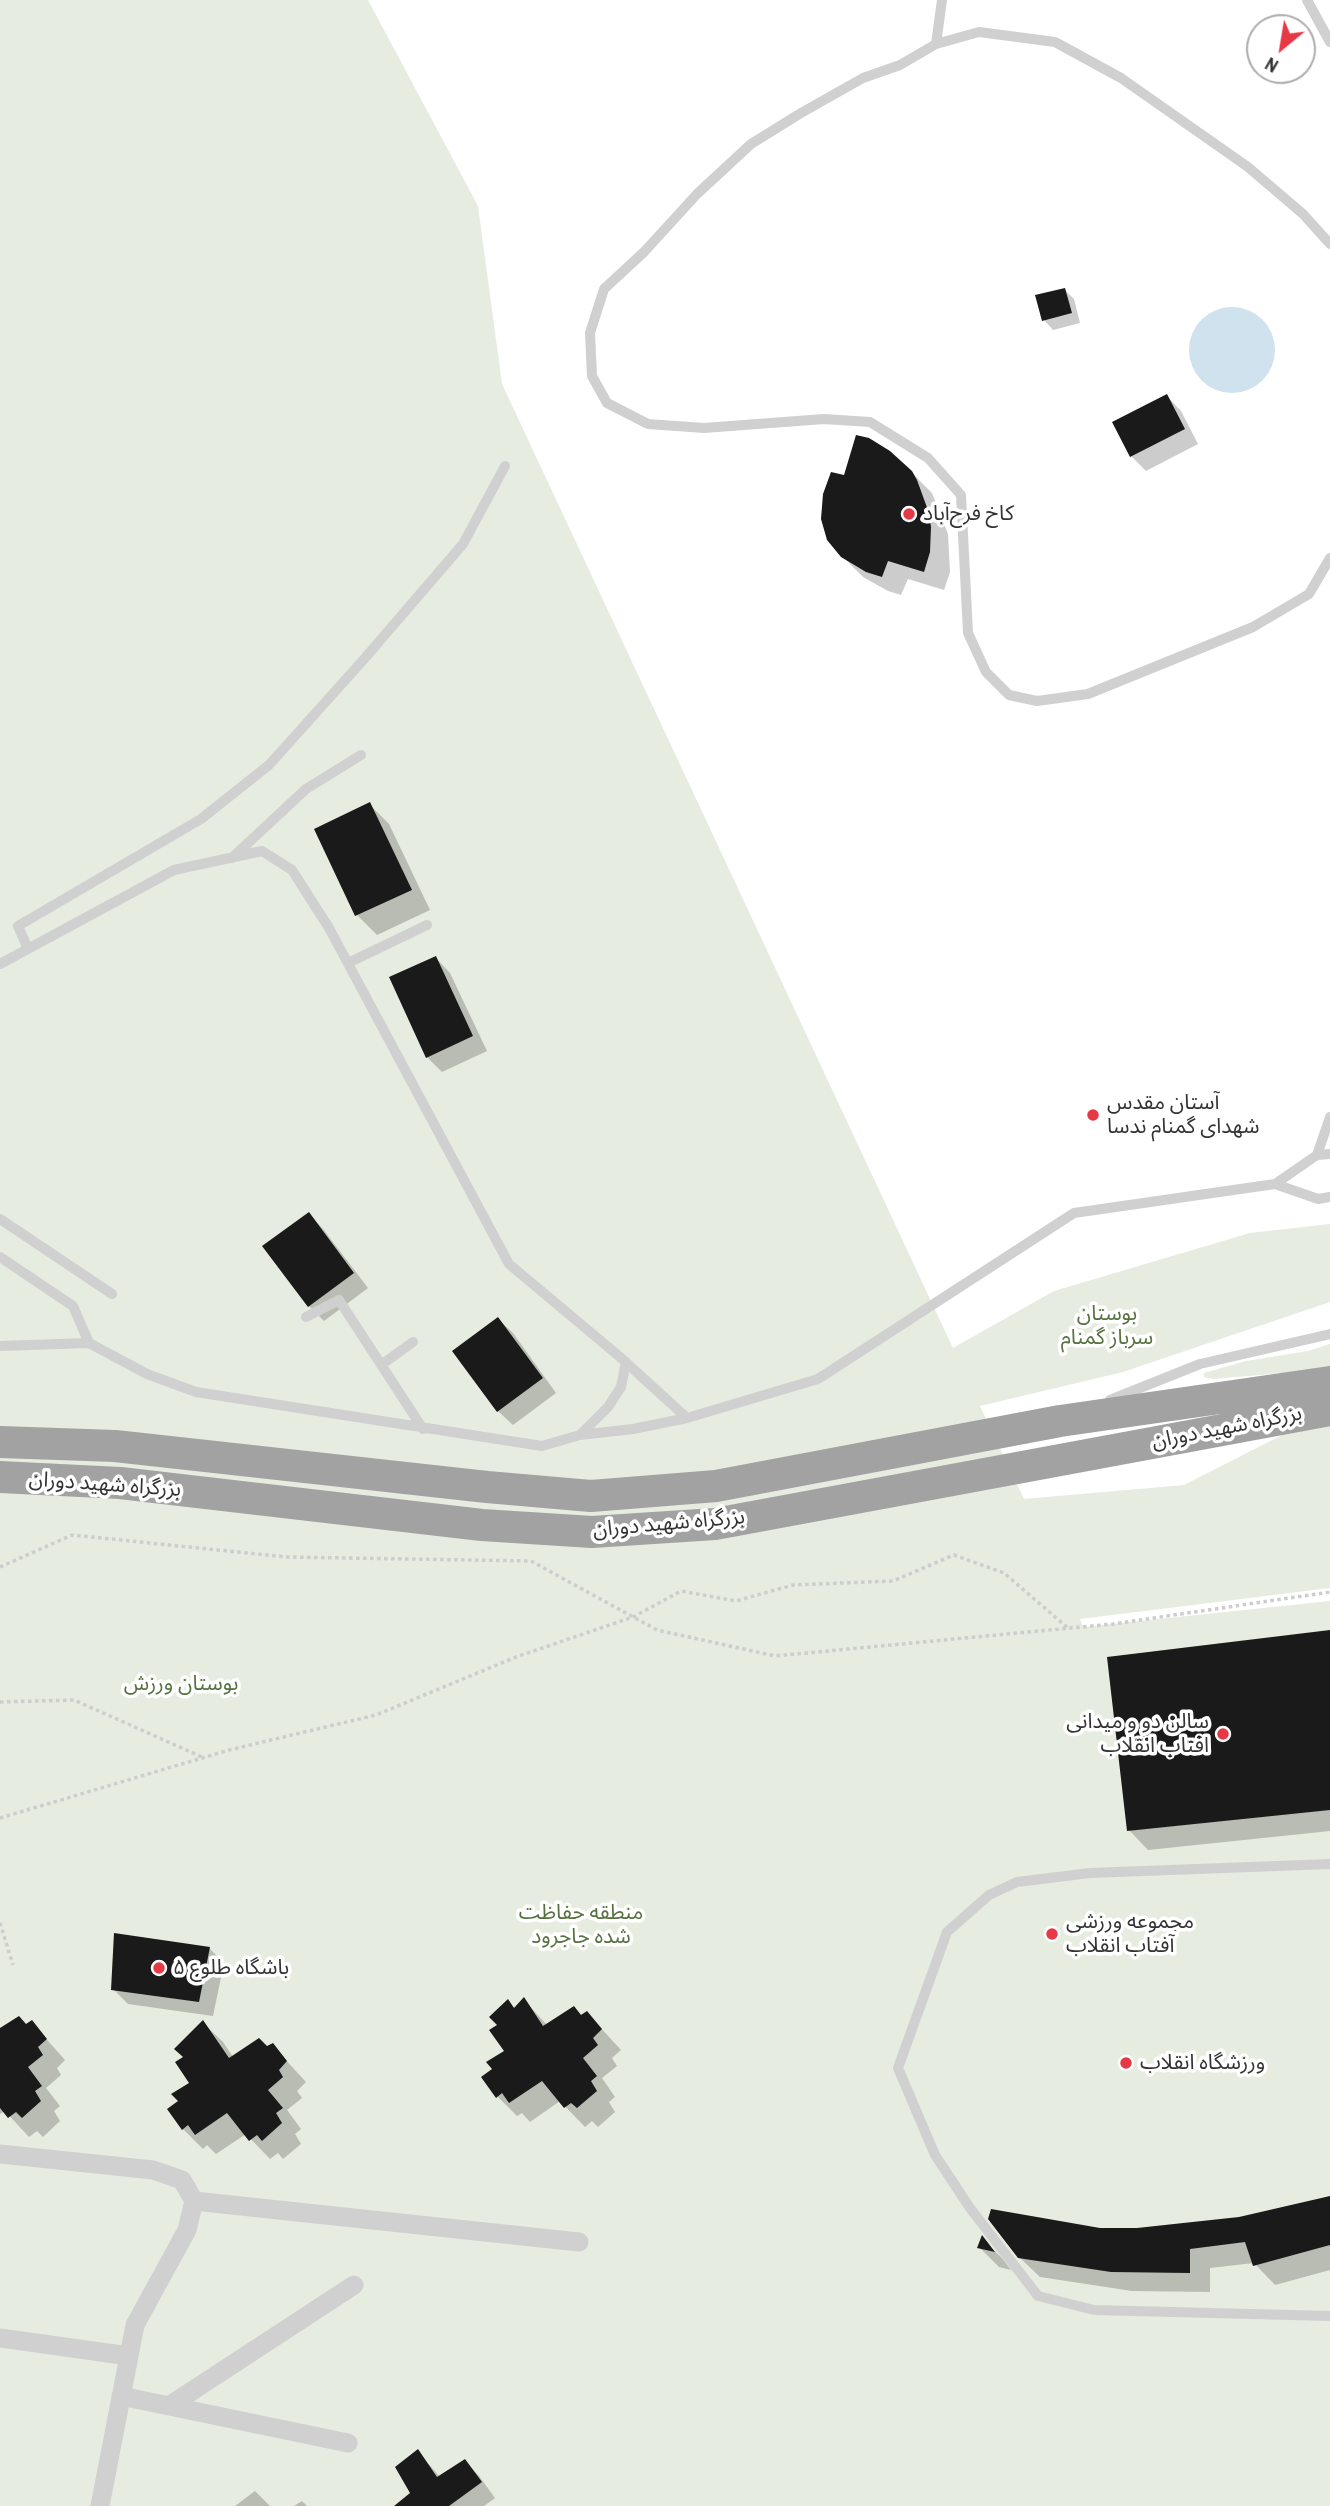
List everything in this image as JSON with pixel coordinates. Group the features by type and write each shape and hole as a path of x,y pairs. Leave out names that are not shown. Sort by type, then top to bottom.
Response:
{"highway":[{"name":"بزرگراه شهید دوران","path":"0,1442 115,1446 474,1486 591,1496 716,1486 1060,1421 1330,1382"},
{"name":"بزرگراه شهید دوران","path":"0,1477 120,1483 482,1525 592,1532 715,1524 1330,1410"}],"street":[{"path":"0,2154 153,2170 182,2180 194,2201 187,2230 135,2325 100,2506"},
{"path":"194,2201 579,2242"},
{"path":"169,2406 354,2285"},
{"path":"0,2338 129,2357"},
{"path":"121,2396 348,2443"}],"lane":[{"path":"936,44 942,0"},
{"path":"1307,0 1330,42"},
{"path":"1330,244 1303,214 1248,167 1121,78 1055,42 979,32 936,44 900,65 853,84 751,144 697,194 645,252 604,289 590,333 592,376 607,403 648,424 704,428 824,419 870,422 928,458 961,495 968,633 986,672 1009,695 1037,701 1088,694 1253,627 1309,594 1330,558"},
{"path":"28,949 18,926 201,820 269,765 365,659 463,544 505,466"},
{"path":"231,858 306,789 361,755"},
{"path":"0,964 174,870 262,852 292,870 348,963 509,1264 626,1362 687,1418"},
{"path":"348,963 426,926"},
{"path":"1317,1155 1330,1117"},
{"path":"0,1346 89,1343 147,1374 196,1392 542,1446 580,1435 633,1429 687,1418 818,1379 1074,1213 1275,1184 1330,1146"},
{"path":"1317,1155 1330,1154"},
{"path":"1275,1184 1318,1199 1330,1197"},
{"path":"0,1219 112,1294"},
{"path":"0,1257 73,1306 89,1343"},
{"path":"306,1317 339,1300 423,1429"},
{"path":"1060,1421 1200,1364 1330,1334"},
{"path":"381,1365 413,1342"},
{"path":"580,1435 608,1407 621,1387 626,1362"},
{"path":"1330,1864 1090,1873 1017,1882 989,1895 947,1932 898,2068 935,2155 970,2208 1038,2296 1094,2310 1330,2316"}],"path":[{"path":"0,1567 72,1535 286,1557 531,1561 657,1630 775,1656 1113,1623 1330,1592"},
{"path":"0,1818 204,1758 376,1715 516,1657 634,1617 681,1591 736,1601 793,1585 893,1581 954,1555 1004,1573 1068,1628"},
{"path":"0,1702 74,1700 204,1758"},
{"path":"0,1923 13,1965"}],"green space":[{"name":"منطقه حفاظت شده جاجرود","path":"0,0 368,0 478,206 502,384 953,1348 1054,1291 1250,1233 1330,1224 1330,1302 1123,1372 980,1406 1024,1499 1184,1485 1286,1433 1330,1424 1330,1588 1080,1619 1083,1627 1330,1601 1330,2506 0,2506"},
{"path":"1330,1344 1330,1369 1213,1379 1204,1377 1204,1373 1246,1361 1308,1351"}],"water":[{"path":"1232,307 1256,314 1268,326 1275,350 1268,374 1256,386 1232,393 1208,386 1196,374 1189,350 1196,326 1208,314"}],"building":[{"path":"1065,288 1072,313 1042,321 1035,295"},
{"path":"1167,394 1185,429 1130,457 1112,422"},
{"path":"856,435 869,438 890,451 912,471 917,480 931,527 930,552 924,572 888,561 882,577 866,572 841,557 827,540 821,519 823,494 831,472 844,475"},
{"path":"370,802 412,890 355,916 314,829"},
{"path":"436,956 473,1036 426,1058 389,977"},
{"path":"309,1212 354,1273 308,1307 262,1246"},
{"path":"498,1317 543,1378 497,1412 452,1351"},
{"name":"سالن دو و میدانی افتاب انقلاب","path":"1330,1630 1330,1810 1127,1831 1107,1657"},
{"name":"باشگاه طلوع ۵","path":"114,1933 210,1947 199,2002 111,1990"},
{"path":"524,1997 543,2026 574,2006 581,2015 587,2011 602,2029 593,2038 598,2045 583,2058 597,2076 591,2081 597,2091 577,2108 571,2103 564,2108 542,2081 509,2103 502,2093 496,2098 481,2077 492,2069 486,2062 504,2051 489,2030 497,2025 489,2017 508,1999 514,2008"},
{"path":"19,2016 26,2024 32,2020 47,2039 38,2047 43,2055 28,2067 42,2086 35,2091 41,2101 22,2118 16,2112 8,2118 0,2108 0,2028"},
{"path":"203,2020 229,2058 259,2038 267,2046 273,2043 287,2061 279,2070 283,2077 268,2090 283,2108 276,2113 282,2123 262,2141 257,2135 249,2141 227,2113 195,2135 188,2125 182,2130 167,2109 178,2101 171,2094 189,2083 175,2062 183,2057 174,2049"},
{"path":"1330,2196 1330,2245 1253,2266 1245,2242 1190,2249 1190,2273 1111,2272 1018,2258 988,2219 991,2209 1100,2228 1137,2228 1239,2217"},
{"path":"982,2235 995,2252 977,2248"},
{"path":"418,2449 437,2477 465,2459 482,2482 449,2506 394,2506 410,2493 395,2467"}],"place":[{"name":"کاخ فرح‌آباد","path":"909,514"},
{"name":"آستان مقدس شهدای گمنام ندسا","path":"1093,1115"},
{"name":"سالن دو و میدانی افتاب انقلاب","path":"1223,1734"},
{"name":"مجموعه ورزشی آفتاب انقلاب","path":"1052,1934"},
{"name":"باشگاه طلوع ۵","path":"159,1968"},
{"name":"ورزشگاه انقلاب","path":"1126,2063"}],"park label":[{"name":"بوستان سرباز گمنام","path":"1107,1326"},
{"name":"بوستان ورزش","path":"181,1684"}]}
